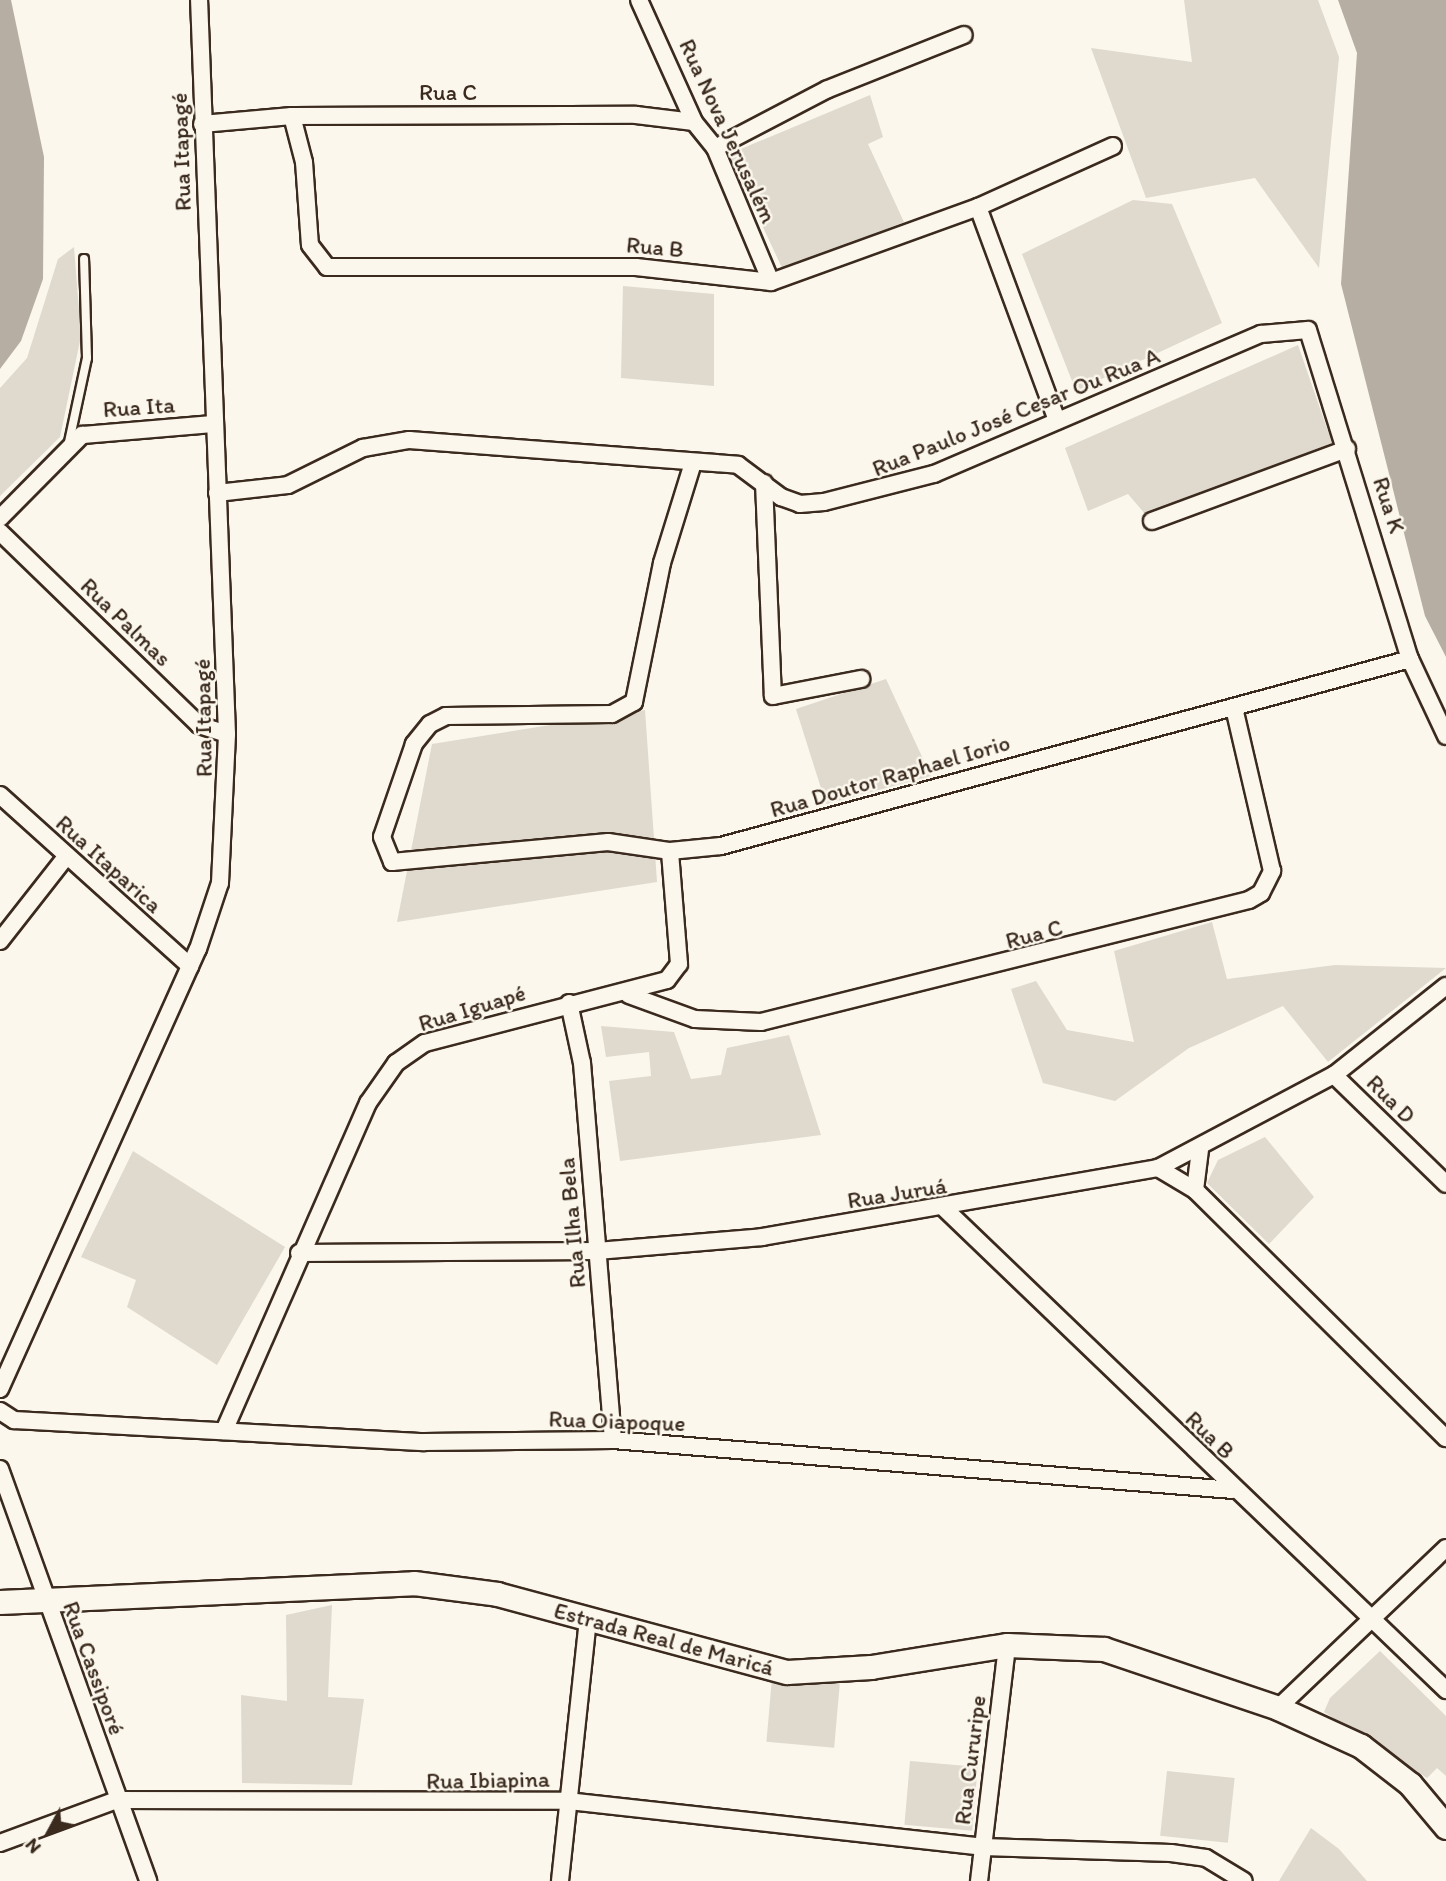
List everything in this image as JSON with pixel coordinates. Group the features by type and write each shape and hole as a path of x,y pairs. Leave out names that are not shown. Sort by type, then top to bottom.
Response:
{"main road":[{"name":"Estrada Real de Maricá","path":"0,1602 414,1583 497,1594 787,1672 872,1667 1007,1645 1104,1649 1278,1708 1361,1746 1410,1784 1446,1827"}],"street":[{"name":"Rua Itapagé","path":"0,1391 190,966 220,883 227,734 199,0"},
{"name":"Rua Nova Jerusalém","path":"639,0 694,122 715,148 771,282"},
{"path":"715,148 828,89 964,35"},
{"name":"Rua C","path":"202,124 292,116 636,115 694,122"},
{"name":"Rua B","path":"292,116 304,162 310,246 327,267 636,267 771,282 978,208 1114,146"},
{"path":"978,208 1057,421"},
{"name":"Rua K","path":"1261,334 1308,330 1410,659 1446,736"},
{"name":"Rua Paulo José Cesar Ou Rua A","path":"217,493 288,485 363,448 409,440 507,444 692,466 738,465 800,504 874,494 1057,421 1261,334"},
{"name":"Rua Ita","path":"69,442 95,432 214,424"},
{"path":"0,518 69,442"},
{"path":"1152,522 1347,449"},
{"name":"Rua Doutor Raphael Iorio","path":"692,466 662,563 634,702 612,714 446,716 430,724 414,744 381,847 402,865 608,842 670,851 754,838 1410,659"},
{"path":"764,483 773,696 861,679"},
{"name":"Rua Palmas","path":"0,532 200,725 227,734"},
{"name":"Rua C","path":"629,995 695,1019 761,1022 1249,901 1261,893 1272,871 1234,708"},
{"name":"Rua Itaparica","path":"0,794 65,858 190,966"},
{"name":"Rua Iguapé","path":"223,1431 299,1253 368,1102 396,1063 425,1043 569,1003 629,995 667,980 679,964 670,851"},
{"path":"0,941 65,858"},
{"name":"Rua Juruá","path":"299,1253 597,1251 762,1237 945,1209 1158,1168 1200,1150 1335,1074 1446,986"},
{"name":"Rua Ilha Bela","path":"569,1003 582,1063 613,1440"},
{"name":"Rua D","path":"1335,1074 1446,1184"},
{"path":"1195,1190 1200,1150"},
{"path":"1158,1168 1195,1190 1446,1438"},
{"name":"Rua B","path":"945,1209 1233,1490 1446,1690"},
{"path":"0,1391 0,1411"},
{"name":"Rua Oiapoque","path":"0,1411 14,1420 424,1442 613,1440 1233,1490"},
{"name":"Rua Cassiporé","path":"0,1469 45,1601 148,1881"},
{"path":"1278,1708 1446,1548"},
{"path":"560,1881 588,1617"},
{"name":"Rua Cururipe","path":"979,1881 1007,1645"},
{"name":"Rua Ibiapina","path":"0,1843 117,1800 568,1801 983,1847 1194,1856 1244,1881"}],"lane":[{"path":"69,442 87,358 84,258"}],"shaded area":[{"path":"0,0 11,0 44,157 43,279 21,341 0,369"},
{"path":"1184,0 1318,0 1339,57 1319,268 1255,178 1146,198 1091,48 1192,62"},
{"path":"1338,0 1446,0 1446,657 1425,616 1341,284 1357,53"},
{"path":"870,95 883,137 868,144 904,222 783,270 729,154"},
{"path":"1133,200 1172,204 1222,323 1076,391 1022,254"},
{"path":"74,247 81,336 60,437 0,496 0,388 27,358 58,259"},
{"path":"623,286 714,294 714,386 621,378"},
{"path":"1298,345 1332,443 1146,515 1128,494 1088,511 1065,448"},
{"path":"886,679 931,776 826,804 796,709"},
{"path":"645,710 657,882 397,922 432,744"},
{"path":"1212,922 1227,979 1335,965 1446,968 1328,1062 1283,1006 1189,1048 1115,1101 1043,1083 1011,989 1036,981 1067,1030 1134,1042 1114,951"},
{"path":"601,1026 674,1032 691,1079 721,1075 727,1048 789,1035 821,1135 620,1161 609,1081 651,1076 649,1052 606,1057"},
{"path":"1265,1137 1314,1197 1269,1244 1207,1183 1218,1160"},
{"path":"133,1151 285,1247 217,1365 127,1307 136,1280 81,1257"},
{"path":"332,1605 328,1697 364,1699 352,1785 242,1783 241,1695 287,1701 286,1615"},
{"path":"1380,1651 1446,1716 1446,1776 1437,1768 1427,1778 1324,1712 1330,1698"},
{"path":"772,1678 840,1684 834,1748 766,1742"},
{"path":"910,1761 978,1767 972,1831 904,1825"},
{"path":"1167,1771 1235,1778 1228,1843 1160,1836"},
{"path":"1311,1828 1339,1849 1367,1881 1279,1881"}]}
